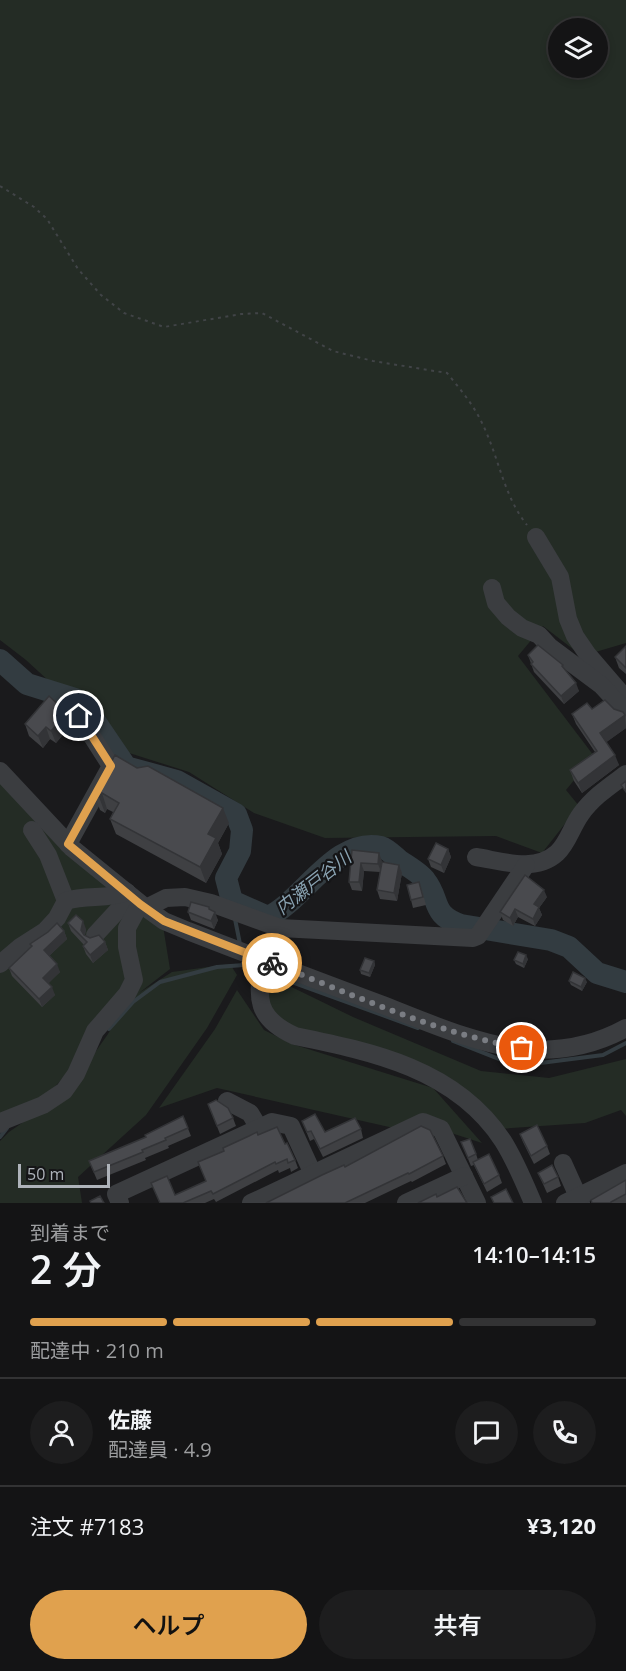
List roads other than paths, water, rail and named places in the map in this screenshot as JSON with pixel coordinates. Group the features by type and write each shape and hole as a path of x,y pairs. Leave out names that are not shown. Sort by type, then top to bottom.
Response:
{"street":[{"path":"536,537 560,577 568,619 575,636 588,655 626,699"},
{"path":"492,588 496,603 508,617 522,628 539,635 550,647 601,685 626,712"},
{"path":"68,844 111,766 79,716"},
{"path":"0,771 68,844 164,921 232,948 259,964 443,1028 499,1044 522,1048 562,1048 595,1041 626,1028"},
{"path":"476,857 525,865 544,862 557,853 580,815 593,799 626,774"},
{"path":"32,830 48,855 66,901"},
{"path":"0,964 20,947 45,931 57,918 66,901 77,897 114,897 136,900 185,897 280,928 472,938 484,928 525,865"},
{"path":"95,935 136,900"},
{"path":"0,1124 43,1105 64,1091 76,1074 95,1031 127,994 134,980 127,947 127,928 136,900"},
{"path":"259,964 261,1005 272,1021 282,1030 295,1036 387,1057 420,1070 462,1096 484,1117 504,1142 533,1203"},
{"path":"227,1101 250,1113 259,1128"},
{"path":"120,1203 116,1194 272,1122 291,1126 313,1174"},
{"path":"251,1203 423,1122 441,1129 477,1203"},
{"path":"563,1163 575,1201 626,1173"},
{"path":"406,1203 464,1176"}],"waterway":[{"name":"内瀬戸谷川","path":"0,660 27,684 75,699 90,714 126,767 177,781 236,814 242,830 240,851 226,878 232,901 268,917 281,909 335,860 349,851 364,846 381,847 423,877 440,911 451,921 461,925 551,940 569,947 597,973 626,982"},
{"path":"235,919 240,944"},
{"path":"109,1029 133,1002 160,982 217,967 244,965 243,963"},
{"path":"244,965 257,970"},
{"path":"267,973 418,1028"},
{"path":"453,1041 517,1066 603,1055 626,1043"},
{"path":"0,1137 7,1128"}]}
